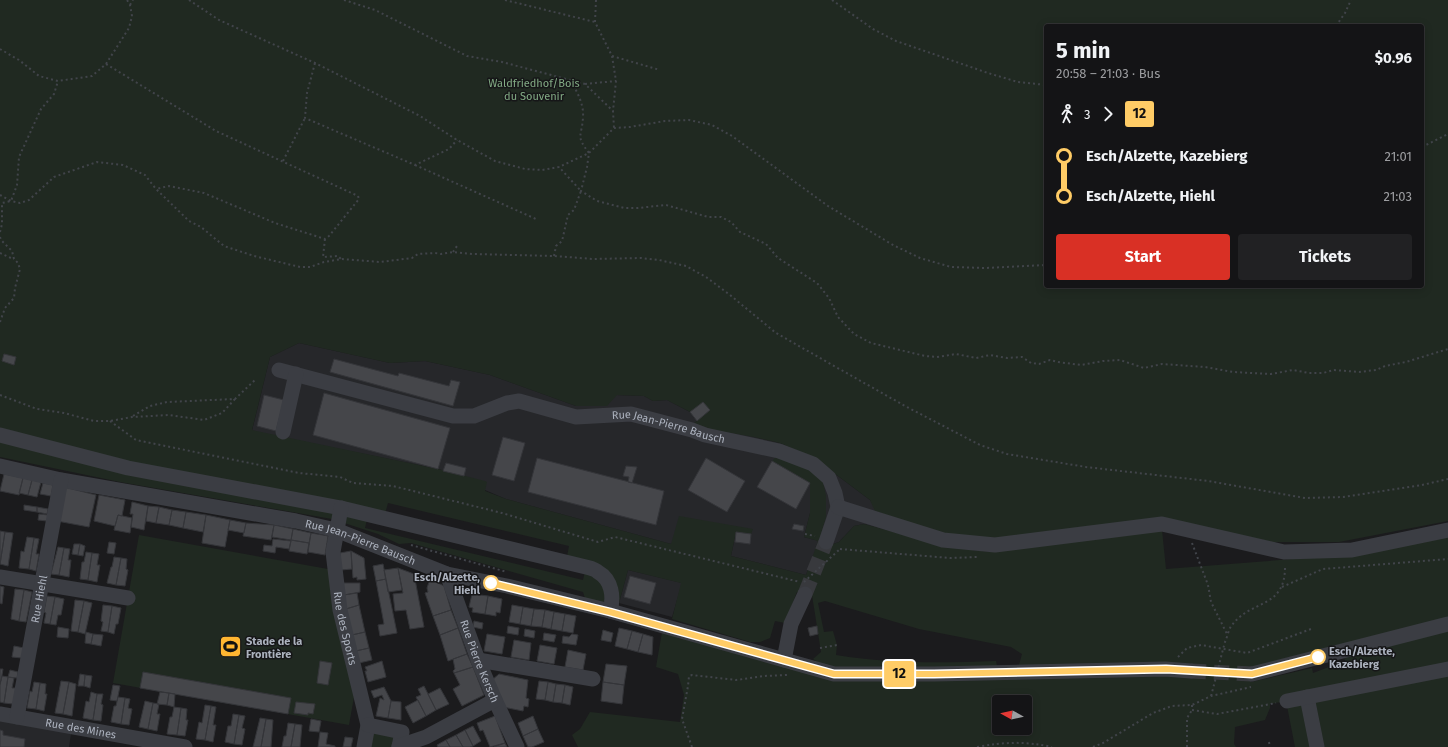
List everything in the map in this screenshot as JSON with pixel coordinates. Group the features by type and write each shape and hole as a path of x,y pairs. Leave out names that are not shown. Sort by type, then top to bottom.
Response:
{"street":[{"name":"Rue Jean-Pierre Bausch","path":"279,370 453,416 474,416 507,403 519,401 576,417 631,414 692,430 705,435 779,451 813,464 829,478 835,493 838,507"},
{"path":"283,432 296,374"},
{"path":"0,435 142,471 341,508 369,510 586,567 599,572 608,581 612,594 610,612"},
{"name":"Rue Jean-Pierre Bausch","path":"0,466 61,480 296,521 336,530 447,574 507,586 610,612 834,674 934,674 1166,669 1191,671"},
{"name":"Rue Hiehl","path":"17,717 61,480"},
{"path":"826,543 838,507 943,540 995,545 1162,524 1284,552 1352,550 1448,530"},
{"name":"Rue des Sports","path":"341,508 333,552 340,610 368,725"},
{"name":"Rue Pierre Kersch","path":"447,574 478,660 517,747"},
{"path":"0,577 128,598"},
{"path":"790,662 792,624 804,594"},
{"path":"1252,674 1448,624"},
{"path":"478,660 593,679"},
{"path":"1286,701 1448,669"},
{"path":"1307,697 1317,747"},
{"path":"399,747 426,737 495,700"},
{"name":"Rue des Mines","path":"0,714 185,747"},
{"path":"364,747 368,725 402,732 399,747"}],"path":[{"path":"1,49 19,60 38,76 58,81 92,76 106,64 129,28 132,16 130,4 126,0"},
{"path":"130,4 133,0"},
{"path":"189,0 219,20 315,62 420,116 457,140 495,161 525,169 542,170 559,167 589,153 614,128 665,121 689,120 712,125 732,136 828,206 893,246 920,258 951,267 986,268 1044,265"},
{"path":"344,0 375,10 467,56 502,62 585,84 616,82"},
{"path":"505,0 595,22"},
{"path":"596,0 595,22 612,56 616,82 613,111 614,128"},
{"path":"832,0 873,29 896,41 1018,82 1044,85"},
{"path":"1337,24 1351,0"},
{"path":"612,56 660,70"},
{"path":"283,161 305,118 307,93 315,62"},
{"path":"106,64 216,131 358,196 359,199 329,236 324,239 275,223 204,193 169,186 156,189"},
{"path":"11,201 17,185 19,157 42,109 54,94 58,81"},
{"path":"554,256 556,246 562,241 568,215 574,210 581,191 589,153 580,141 583,116 581,99 571,81"},
{"path":"585,84 613,111"},
{"path":"305,118 415,164 536,219"},
{"path":"1424,146 1448,134"},
{"path":"415,164 449,149 457,140"},
{"path":"0,195 11,201 20,203 29,200 54,177 97,162 123,165 144,175 156,189 189,221 202,227 224,246 254,256 300,267 310,267 324,262 342,259 380,262 412,258 418,254 441,254 453,252 593,259 641,258 660,260 686,266 706,277 730,294 776,333 912,410 980,445 1007,454 1086,467 1208,482 1304,498 1343,497 1422,485 1448,479"},
{"path":"559,167 581,191 597,201 624,208 666,205 708,217 722,216 731,222 740,232 766,244 778,258 817,283 829,298 838,317 854,334 871,344 925,356 937,357 956,354 976,358 990,355 1007,358 1022,357 1031,363 1039,364 1050,360 1081,365 1120,360 1144,368 1162,364 1205,367 1233,372 1272,374 1293,370 1309,373 1323,373 1334,370 1359,372 1376,370 1385,366 1406,362 1448,349"},
{"path":"0,232 2,224 1,203 11,201"},
{"path":"0,236 1,240 12,251 14,259"},
{"path":"324,239 323,257 338,256 342,259"},
{"path":"453,252 457,246"},
{"path":"0,252 14,259 18,263 20,269 14,298 5,308 0,322"},
{"path":"0,395 37,409 64,413 94,421 110,421 132,417 170,414 204,420 222,414 255,380"},
{"path":"132,417 150,406 167,402 236,399"},
{"path":"110,421 136,440 299,473 340,477 353,483 393,486 502,513 598,542 615,537 803,583 840,549"},
{"path":"1187,530 1208,585 1211,602 1228,635"},
{"path":"804,534 840,549 950,558 978,557"},
{"path":"1093,747 1103,743 1153,713 1172,706 1192,705 1211,696 1230,628 1242,615 1277,595 1282,587 1285,572 1284,552"},
{"path":"1282,587 1323,569 1448,559"},
{"path":"1166,669 1187,648 1201,645 1247,653 1311,629"},
{"path":"820,648 837,645"},
{"path":"692,747 682,719 689,676 692,675 736,680 764,676 788,675 794,671 790,662"},
{"path":"1192,710 1217,714 1286,701"},
{"path":"1187,747 1186,718 1192,710 1192,705"},
{"path":"977,747 1002,742 1033,743 1052,747"},
{"path":"1269,742 1270,747"}],"shaded area":[{"path":"299,343 390,363 425,361 490,375 576,406 616,395 644,396 653,401 667,400 690,412 697,421 695,423 780,443 814,458 870,500 889,531 864,524 854,526 839,542 833,544 819,541 806,575 731,556 736,532 671,544 506,499 485,490 464,476 438,469 252,431 270,357","holes":["772,462 823,482 819,541 804,537 810,513 810,483"]},
{"path":"628,570 682,583 672,617 619,603"},
{"path":"0,714 72,727 69,747 0,747"}],"green space":[{"name":"Waldfriedhof/Bois du Souvenir","path":"0,0 1448,0 1448,521 1339,542 1272,542 1161,518 995,540 936,532 875,511 870,500 814,458 780,443 714,430 694,423 697,421 690,412 667,400 653,401 644,396 617,395 607,406 576,406 490,375 425,361 390,363 299,343 270,357 252,430 438,469 485,481 487,482 485,491 506,499 671,544 679,516 753,529 751,534 736,532 731,556 806,575 818,541 804,537 810,513 810,483 772,461 777,456 811,470 823,482 826,496 826,517 819,541 833,544 839,542 854,526 864,524 944,545 992,552 1162,530 1166,569 1344,555 1448,536 1448,747 1295,747 1286,701 1270,704 1265,720 1235,727 1234,744 1236,747 578,747 572,735 580,729 590,712 680,722 684,695 678,674 656,667 662,632 834,674 813,659 821,652 812,595 797,592 785,623 775,621 770,638 760,642 750,642 672,619 681,583 628,570 619,603 604,603 585,598 583,592 411,543 399,544 378,534 332,519 120,482 0,457","holes":["388,503 569,546 566,562 586,567 583,580 365,528 368,515 384,518","825,601 919,629 1011,647 1022,654 1019,665 997,666 996,661 936,662 876,660 836,655 837,645 833,631 824,632 818,603","1341,644 1345,661 1313,673 1312,668 1251,682 1252,667"]},
{"name":"Stade de la Frontière","path":"139,535 328,569 354,697 349,725 113,683"},
{"path":"371,730 396,735 394,747 368,747"}],"building":[{"path":"4,354 16,357 14,365 2,361"},
{"path":"334,359 398,376 399,373 449,386 451,380 460,382 453,406 330,372"},
{"path":"324,393 450,428 438,469 313,435"},
{"path":"264,395 284,400 276,431 257,426"},
{"path":"703,402 710,410 697,421 690,412"},
{"path":"503,437 525,443 514,481 492,475"},
{"path":"537,458 664,491 656,525 528,492"},
{"path":"706,458 745,481 727,512 688,490"},
{"path":"772,461 810,483 796,509 757,487"},
{"path":"446,463 466,468 464,476 443,471"},
{"path":"626,466 637,467 632,483 628,482 629,477 623,476"},
{"path":"4,474 23,478 19,495 0,491"},
{"path":"23,478 32,480 28,495 19,493"},
{"path":"32,480 41,482 37,497 28,495"},
{"path":"43,483 53,485 51,496 40,494"},
{"path":"64,487 96,495 89,527 57,521"},
{"path":"99,495 125,500 122,516 118,515 115,526 94,521"},
{"path":"132,502 148,506 144,530 131,527 133,514 130,514"},
{"path":"24,505 37,507 37,512 24,510"},
{"path":"148,506 159,507 156,523 146,521"},
{"path":"37,507 48,509 47,514 37,512"},
{"path":"159,507 172,510 169,525 156,523"},
{"path":"172,510 186,512 183,528 169,525"},
{"path":"186,512 206,515 203,532 183,528"},
{"path":"39,514 48,515 47,521 38,520"},
{"path":"118,515 132,518 130,533 114,530"},
{"path":"206,515 230,520 225,547 202,543"},
{"path":"230,520 246,523 244,533 228,530"},
{"path":"246,523 274,525 271,540 243,536"},
{"path":"794,524 804,526 803,531 792,529"},
{"path":"274,525 293,529 291,540 272,537"},
{"path":"293,529 311,533 309,543 291,540"},
{"path":"0,531 5,532 0,564"},
{"path":"5,532 13,533 8,566 0,564"},
{"path":"736,532 751,534 750,544 735,542"},
{"path":"311,533 328,536 325,555 308,552"},
{"path":"27,537 34,538 29,569 19,568 21,551 24,552"},
{"path":"34,538 39,539 36,554 39,554 36,571 29,569"},
{"path":"273,539 291,541 289,549 276,547 275,553 263,551 264,545 272,546"},
{"path":"291,540 309,543 307,554 289,551"},
{"path":"109,542 116,543 114,554 107,553"},
{"path":"74,544 80,544 78,555 72,554"},
{"path":"80,544 85,546 83,556 78,555"},
{"path":"58,547 64,548 59,575 51,574"},
{"path":"64,548 70,549 68,560 71,560 69,577 59,575"},
{"path":"351,551 352,569 341,570 340,553"},
{"path":"351,551 364,558 366,579 357,580 357,577 353,578"},
{"path":"86,552 92,553 88,580 80,579 82,562 84,562"},
{"path":"92,553 99,554 97,565 100,565 97,582 88,580"},
{"path":"114,557 121,558 116,585 107,583"},
{"path":"121,558 127,559 126,569 128,570 125,586 116,585"},
{"path":"383,564 386,579 376,581 373,566"},
{"path":"398,568 414,574 424,627 410,629 406,610 395,611 393,594 403,593"},
{"path":"398,568 402,590 388,592 384,570"},
{"path":"630,576 656,583 650,604 624,597"},
{"path":"386,579 397,633 380,636 378,625 384,624 376,581"},
{"path":"430,579 444,586 451,610 433,616 425,593 428,592 427,588"},
{"path":"343,583 360,583 360,592 344,595"},
{"path":"0,586 4,587 2,604 0,603"},
{"path":"15,589 24,590 19,621 11,619"},
{"path":"24,590 32,592 26,622 19,621"},
{"path":"357,593 359,605 346,609 344,595"},
{"path":"472,594 488,596 485,614 472,612 473,608 469,607"},
{"path":"47,596 55,597 50,624 44,623 46,613 44,612"},
{"path":"488,596 502,599 500,613 496,612 496,616 485,614"},
{"path":"55,597 64,599 61,615 58,615 56,625 50,624"},
{"path":"75,600 84,601 78,632 71,631"},
{"path":"84,601 92,603 85,634 78,632"},
{"path":"103,605 112,606 108,632 101,631 103,622 101,621"},
{"path":"359,605 365,632 352,635 346,609"},
{"path":"512,605 523,607 520,624 509,622"},
{"path":"112,606 121,608 118,624 116,624 114,634 108,632"},
{"path":"523,607 534,609 531,626 520,624"},
{"path":"534,609 545,610 542,627 531,626"},
{"path":"451,610 458,628 440,635 433,616"},
{"path":"545,610 554,612 551,629 542,627"},
{"path":"554,612 565,614 562,631 551,629"},
{"path":"565,614 576,616 573,633 562,631"},
{"path":"474,621 483,623 482,629 473,627"},
{"path":"508,626 519,628 518,635 507,633"},
{"path":"817,626 818,634 810,636 808,628"},
{"path":"58,627 69,629 68,638 57,637"},
{"path":"458,628 467,654 448,661 440,635"},
{"path":"619,628 632,631 627,649 615,646"},
{"path":"525,629 535,631 534,638 524,636"},
{"path":"603,630 613,633 611,642 601,640"},
{"path":"632,631 643,634 638,652 627,649"},
{"path":"86,632 93,634 91,644 85,643"},
{"path":"365,632 369,648 356,651 352,635"},
{"path":"544,633 556,635 554,642 543,640"},
{"path":"93,634 103,635 101,646 91,644"},
{"path":"487,634 505,637 502,654 484,651"},
{"path":"572,634 578,635 576,645 562,643 563,636 569,637"},
{"path":"643,634 653,637 652,655 638,652"},
{"path":"514,640 531,643 529,660 511,657"},
{"path":"540,645 557,648 554,664 537,661"},
{"path":"14,646 24,648 22,658 12,657"},
{"path":"369,648 372,660 359,663 356,651"},
{"path":"568,650 586,654 583,670 565,667"},
{"path":"467,654 473,667 454,673 453,671 455,669 453,659"},
{"path":"320,661 332,663 328,685 317,683"},
{"path":"382,661 386,677 368,682 365,667"},
{"path":"606,664 627,666 624,685 603,682"},
{"path":"473,667 484,695 462,706 453,689 460,685 454,673"},
{"path":"0,669 3,669 1,681 0,681"},
{"path":"10,670 18,672 17,678 8,677"},
{"path":"143,672 291,698 288,714 140,688"},
{"path":"80,674 85,675 84,686 78,686"},
{"path":"499,674 528,680 526,698 529,699 528,707 524,706 523,711 503,707 492,680"},
{"path":"85,675 92,676 90,688 84,686"},
{"path":"2,676 8,677 4,703 0,702 0,685"},
{"path":"8,677 14,678 12,688 16,688 13,704 4,703"},
{"path":"61,681 69,682 63,714 55,713"},
{"path":"539,681 548,682 545,700 536,699"},
{"path":"34,682 40,683 36,709 27,708 30,691 32,692"},
{"path":"69,682 76,684 72,716 63,714"},
{"path":"548,682 556,684 553,702 545,700"},
{"path":"603,682 624,685 622,704 601,701"},
{"path":"40,683 46,684 45,694 47,694 44,711 36,709"},
{"path":"556,684 565,685 562,703 553,702"},
{"path":"113,685 120,686 117,701 110,700"},
{"path":"565,685 573,687 570,705 562,703"},
{"path":"424,686 436,710 426,716 416,697 421,695 418,689"},
{"path":"384,687 391,701 388,718 376,716 380,698 384,700 382,695 374,698 371,691"},
{"path":"440,688 449,704 436,710 428,694"},
{"path":"91,692 97,694 93,720 83,718 86,701 89,702"},
{"path":"160,692 169,693 167,705 157,704"},
{"path":"169,693 175,694 174,707 167,705"},
{"path":"97,694 103,694 101,704 103,705 101,721 93,720"},
{"path":"118,697 125,698 121,724 111,722 114,706 116,706"},
{"path":"125,698 130,699 128,708 132,709 129,725 121,724"},
{"path":"418,700 426,716 413,723 405,707"},
{"path":"145,701 153,703 148,729 139,727"},
{"path":"391,701 401,702 401,720 388,718"},
{"path":"296,702 315,704 313,714 308,713 308,715 294,713"},
{"path":"153,703 159,704 157,714 160,714 157,731 148,729"},
{"path":"205,705 211,706 205,740 196,739 199,722 202,723"},
{"path":"211,706 216,707 213,725 216,725 213,742 205,740"},
{"path":"174,707 181,708 177,735 167,734 170,717 172,717"},
{"path":"181,708 187,709 186,720 188,720 185,736 177,735"},
{"path":"233,714 239,715 234,744 225,742 228,726 231,726"},
{"path":"239,715 245,716 242,728 245,729 242,745 234,744"},
{"path":"495,716 505,743 490,747 483,730 480,731 477,723"},
{"path":"533,716 538,729 523,736 518,723"},
{"path":"260,718 266,719 261,747 253,747"},
{"path":"266,719 273,720 271,747 261,747"},
{"path":"311,719 321,721 319,732 309,731"},
{"path":"288,723 295,724 291,747 282,747 284,736 286,736"},
{"path":"295,724 302,725 300,747 291,747"},
{"path":"473,726 481,741 473,746 465,730"},
{"path":"538,729 544,742 528,747 523,736"},
{"path":"0,730 3,731 3,735 25,739 24,747 0,747"},
{"path":"465,730 473,746 463,747 456,735"},
{"path":"320,732 328,733 326,744 335,747 318,747"},
{"path":"456,735 463,747 450,747 446,740"},
{"path":"345,737 353,738 351,747 343,747"},
{"path":"446,740 450,747 438,747 437,745"},
{"path":"505,743 507,747 494,747"}],"tunnel":[{"path":"805,594 826,542"},
{"path":"1191,671 1252,674"}],"bus line":[{"name":"12","path":"491,583 610,612 834,674 934,674 1166,669 1252,674 1318,657"}],"place":[{"name":"Esch/Alzette, Hiehl","path":"491,583"},
{"name":"Stade de la Frontière","path":"231,647"},
{"name":"Esch/Alzette, Kazebierg","path":"1318,657"}]}
